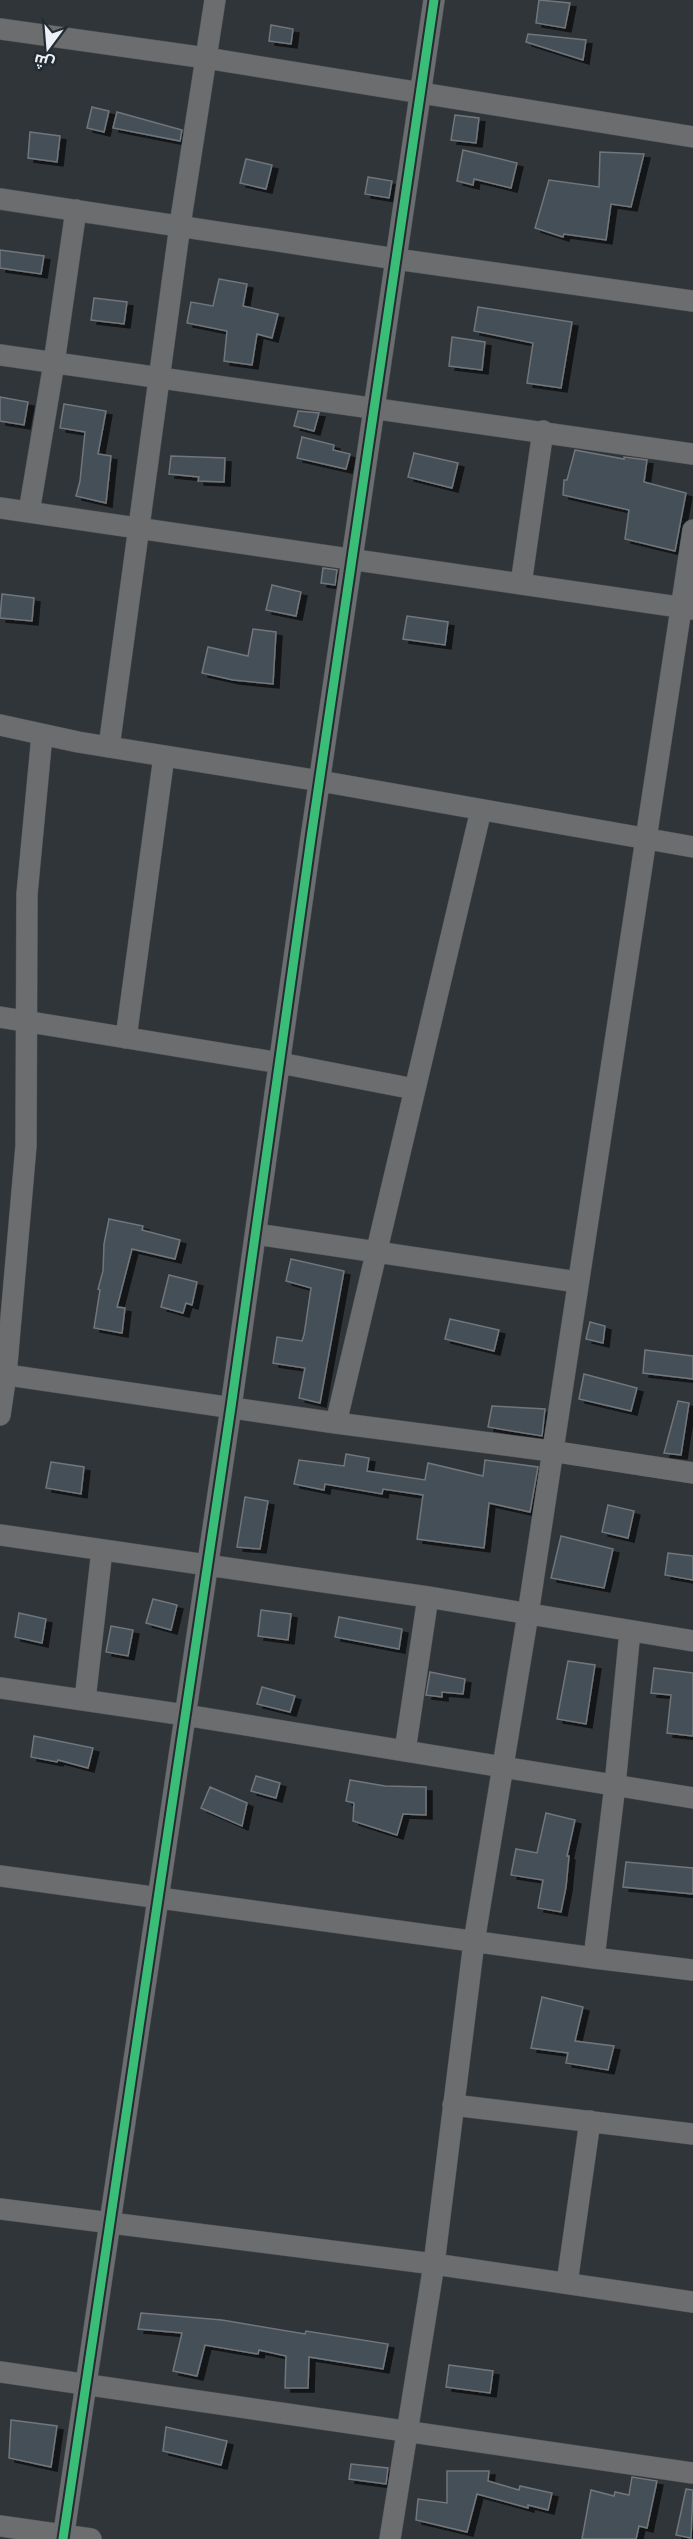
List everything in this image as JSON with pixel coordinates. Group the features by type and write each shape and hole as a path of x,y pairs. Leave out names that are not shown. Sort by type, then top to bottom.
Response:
{"street":[{"path":"109,747 180,225 215,0"},
{"path":"63,2537 208,1566 434,0"},
{"path":"0,29 206,58 693,137"},
{"path":"0,199 396,260 693,302"},
{"path":"29,512 76,210"},
{"path":"0,355 693,454"},
{"path":"521,584 543,432"},
{"path":"0,508 687,608"},
{"path":"390,2539 434,2264 474,1942 528,1614 646,838 687,608 693,530"},
{"path":"0,725 109,747 320,781 693,847"},
{"path":"0,1415 26,1146 27,894 42,735"},
{"path":"126,1038 164,756"},
{"path":"336,1423 481,810"},
{"path":"0,1017 280,1063 414,1089"},
{"path":"256,1234 577,1282"},
{"path":"3,1375 336,1423 551,1451 693,1473"},
{"path":"0,1535 428,1597 693,1641"},
{"path":"85,1700 102,1550"},
{"path":"405,1751 428,1597"},
{"path":"594,1959 615,1785 630,1631"},
{"path":"0,1688 185,1715 693,1798"},
{"path":"0,1876 594,1959 693,1970"},
{"path":"453,2104 693,2134"},
{"path":"567,2283 590,2121"},
{"path":"0,2209 434,2264 693,2302"},
{"path":"0,2372 693,2473"},
{"path":"0,2526 63,2537 91,2539"}],"building":[{"path":"539,0 570,3 565,28 536,23"},
{"path":"271,25 293,29 291,44 269,41"},
{"path":"528,34 586,40 583,60 526,42"},
{"path":"92,107 109,111 104,132 87,128"},
{"path":"117,112 182,130 180,141 113,128"},
{"path":"455,115 479,118 476,143 451,140"},
{"path":"30,132 60,136 57,162 28,158"},
{"path":"463,150 517,163 511,188 474,179 473,185 457,181"},
{"path":"600,152 644,154 631,207 611,204 606,240 564,234 563,237 535,228 549,180 599,187"},
{"path":"246,159 272,165 266,189 240,183"},
{"path":"368,177 392,181 389,198 365,194"},
{"path":"0,250 44,256 41,274 0,268"},
{"path":"219,279 247,284 243,306 278,314 272,338 257,334 252,365 224,361 227,331 187,323 191,302 213,306"},
{"path":"94,298 127,302 124,324 91,320"},
{"path":"478,307 572,322 561,388 527,383 533,343 474,331"},
{"path":"452,337 485,342 482,370 449,366"},
{"path":"0,397 28,402 24,425 0,421"},
{"path":"64,404 106,411 98,454 111,456 106,503 76,496 80,481 85,432 60,428"},
{"path":"298,411 319,413 314,431 294,426"},
{"path":"302,437 334,445 333,450 350,454 346,469 297,458"},
{"path":"575,450 624,459 624,457 647,460 644,482 686,493 675,551 625,539 629,510 563,495 564,480 567,480"},
{"path":"414,453 458,463 452,488 408,477"},
{"path":"171,456 225,458 224,482 198,481 199,477 169,474"},
{"path":"323,568 337,570 335,585 321,583"},
{"path":"272,585 301,592 296,616 266,610"},
{"path":"2,594 34,598 32,621 0,618"},
{"path":"407,616 448,622 445,645 403,639"},
{"path":"253,629 276,632 273,684 233,680 202,673 208,647 248,656"},
{"path":"109,1219 143,1226 142,1230 180,1240 175,1259 132,1249 117,1307 125,1308 122,1333 94,1328"},
{"path":"291,1259 344,1271 320,1403 299,1398 305,1368 273,1363 277,1337 302,1341 304,1335 311,1288 286,1281"},
{"path":"169,1275 197,1282 192,1305 186,1303 183,1313 161,1307"},
{"path":"450,1319 499,1330 494,1351 445,1339"},
{"path":"590,1322 605,1326 603,1343 586,1339"},
{"path":"645,1350 693,1356 693,1379 643,1373"},
{"path":"584,1374 637,1388 631,1411 579,1399"},
{"path":"678,1401 689,1403 681,1455 664,1453"},
{"path":"492,1406 545,1409 542,1436 488,1427"},
{"path":"346,1454 369,1458 367,1471 425,1480 428,1463 483,1476 485,1460 538,1467 530,1512 489,1503 484,1548 417,1539 423,1495 383,1489 382,1494 325,1484 324,1490 294,1484 299,1460 344,1466"},
{"path":"51,1462 84,1467 81,1494 46,1488"},
{"path":"245,1497 268,1501 260,1549 237,1547"},
{"path":"608,1505 634,1511 628,1538 602,1532"},
{"path":"561,1536 613,1549 604,1588 551,1578"},
{"path":"668,1553 693,1556 693,1580 665,1575"},
{"path":"153,1599 177,1605 171,1630 146,1623"},
{"path":"261,1610 291,1614 288,1640 258,1636"},
{"path":"19,1613 46,1619 42,1643 15,1637"},
{"path":"339,1617 402,1629 399,1649 335,1637"},
{"path":"111,1626 133,1630 128,1656 106,1652"},
{"path":"568,1661 595,1665 586,1724 557,1719"},
{"path":"654,1668 693,1673 693,1736 667,1733 671,1695 651,1693"},
{"path":"430,1672 465,1679 463,1694 442,1692 442,1697 426,1695"},
{"path":"262,1687 295,1696 290,1712 257,1704"},
{"path":"34,1736 93,1748 88,1768 58,1760 57,1762 31,1757"},
{"path":"256,1776 280,1783 276,1798 251,1791"},
{"path":"350,1780 385,1786 426,1787 426,1815 403,1814 397,1835 353,1821 354,1803 346,1801"},
{"path":"210,1787 247,1803 242,1826 201,1808"},
{"path":"546,1813 575,1820 567,1856 569,1856 566,1887 561,1912 538,1908 543,1880 511,1875 516,1849 537,1853"},
{"path":"626,1862 693,1868 693,1894 623,1887"},
{"path":"542,1997 583,2007 575,2041 614,2046 608,2070 566,2063 568,2053 531,2048"},
{"path":"141,2313 222,2320 305,2334 306,2331 388,2344 383,2369 309,2357 308,2388 285,2388 286,2356 259,2350 258,2354 205,2345 197,2376 173,2371 182,2333 138,2329"},
{"path":"449,2365 493,2371 490,2393 446,2387"},
{"path":"11,2420 57,2426 51,2467 9,2458"},
{"path":"166,2427 227,2441 221,2465 163,2451"},
{"path":"351,2464 388,2468 386,2484 349,2479"},
{"path":"447,2471 489,2471 488,2481 519,2490 520,2486 552,2493 548,2510 528,2505 528,2508 477,2494 467,2532 416,2520 418,2499 447,2503"},
{"path":"632,2477 657,2481 647,2528 639,2526 636,2539 582,2539 591,2490 614,2496 615,2492 629,2495"},
{"path":"686,2489 693,2490 691,2538 676,2535"}],"cycle path":[{"path":"63,2539 231,1407 311,838 434,0"}]}
